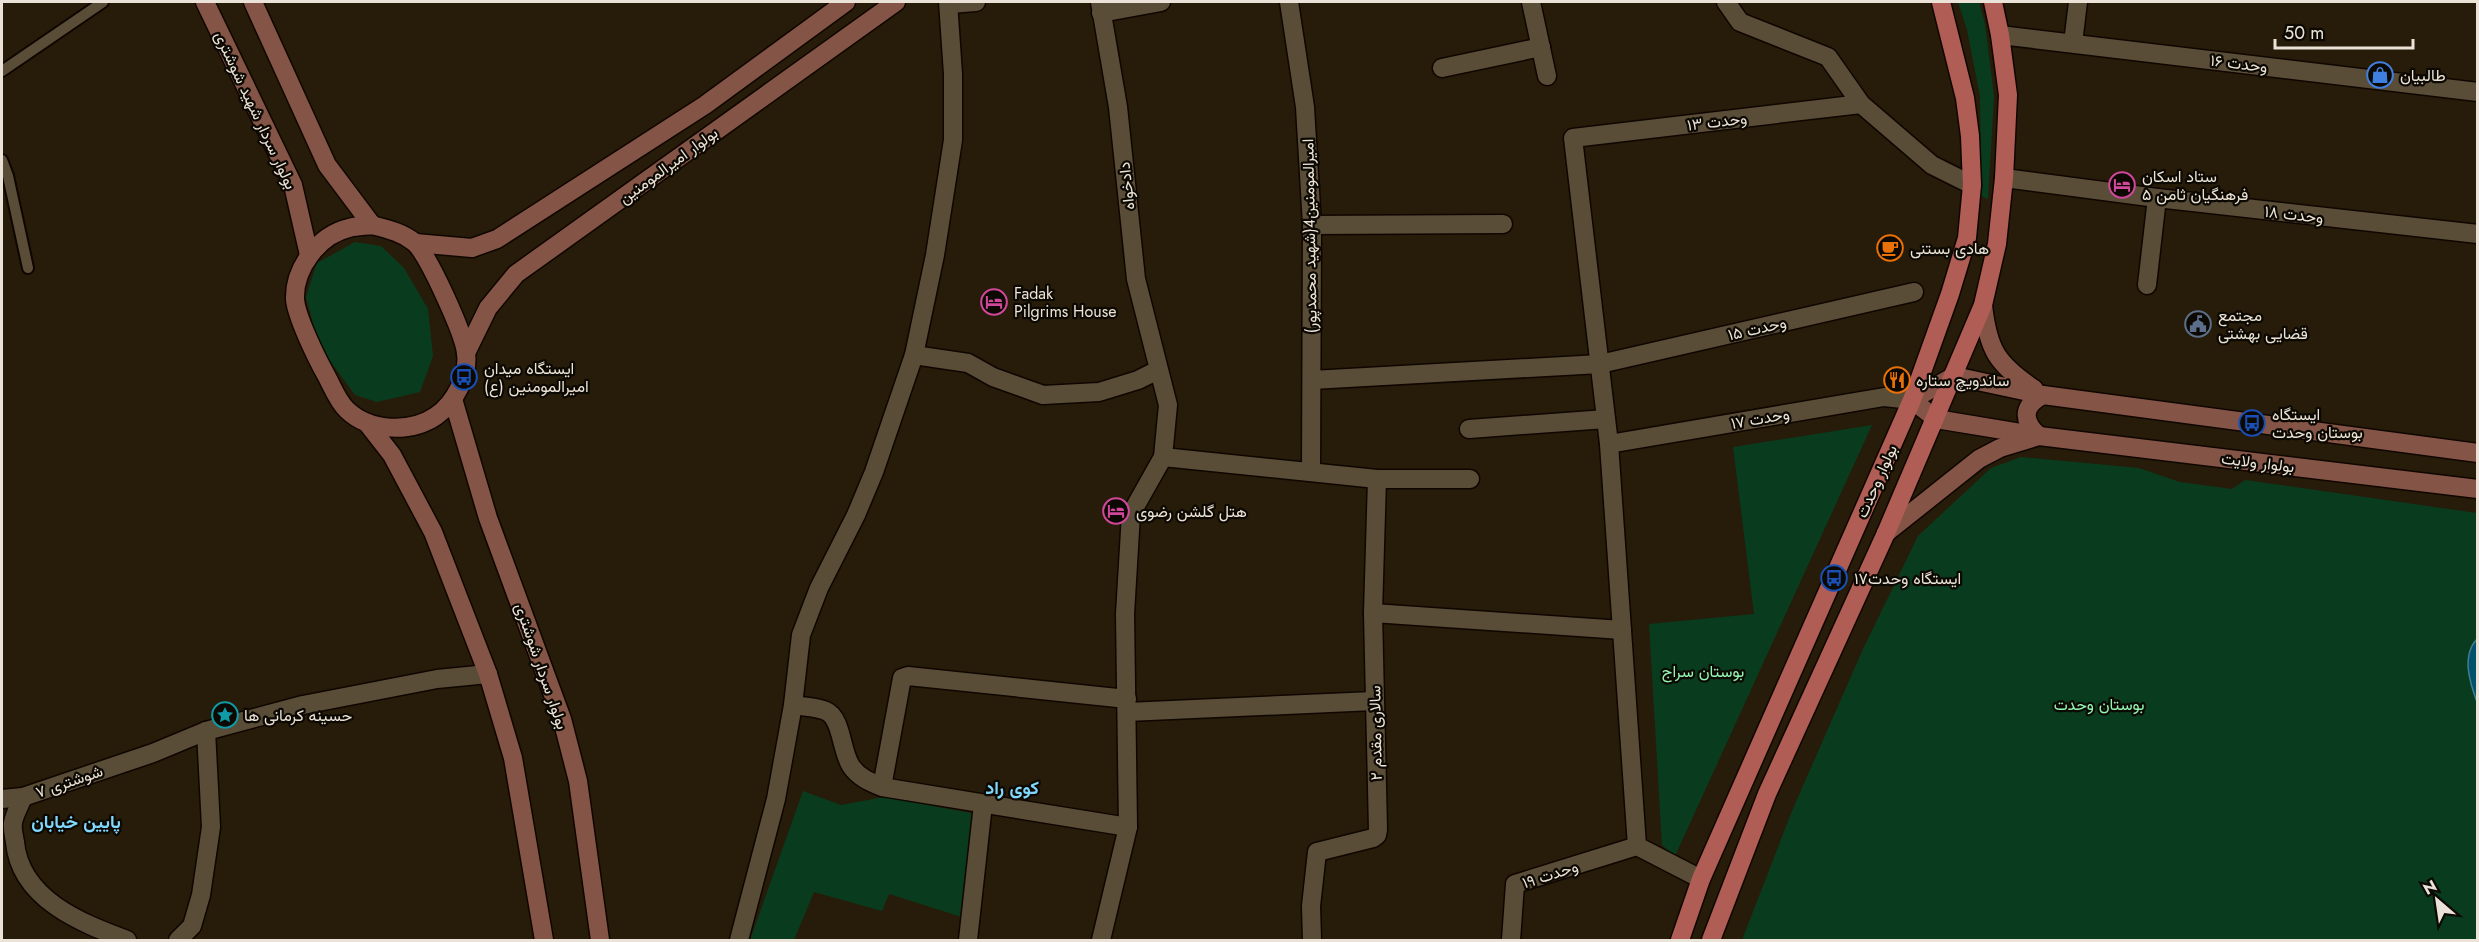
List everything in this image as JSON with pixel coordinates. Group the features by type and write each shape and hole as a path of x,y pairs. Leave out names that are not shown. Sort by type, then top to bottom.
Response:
{"main road":[{"name":"بولوار وحدت","path":"1680,940 1701,879 1912,400 1950,294 1967,238 1972,185 1965,98 1941,2"},
{"name":"بولوار وحدت","path":"1711,940 1767,794 1886,533 1983,304 1997,244 2004,178 2008,95 1993,2"}],"street":[{"name":"بولوار سردار شهید شوشتری","path":"205,2 293,185 309,255"},
{"path":"253,2 327,165 372,225"},
{"name":"بولوار امیرالمومنین","path":"416,243 471,248 497,239 705,105 846,2"},
{"name":"بولوار امیرالمومنین","path":"466,353 488,308 516,274 896,2"},
{"path":"738,940 776,799 794,705 801,635 819,588 856,515 874,471 914,355 935,255 953,140 953,74 948,3 976,2"},
{"path":"1100,7 1161,2"},
{"name":"امیرالمومنین4(شهید محمدپور)","path":"1289,2 1305,107 1312,225 1311,472"},
{"path":"1531,2 1547,76"},
{"path":"1726,2 1740,22 1828,57 1861,104 1932,165 1972,185"},
{"path":"2073,43 2078,2"},
{"name":"دادخواه","path":"1100,7 1118,107 1136,279 1168,405 1163,457"},
{"name":"وحدت ۱۶","path":"2000,35 2478,92"},
{"path":"1442,68 1541,47"},
{"name":"وحدت ۱۳","path":"1600,364 1573,138 1861,104"},
{"name":"وحدت ۱۸","path":"2004,178 2157,198 2478,234"},
{"path":"2147,285 2157,198"},
{"path":"1312,225 1503,224"},
{"path":"372,225 395,231 416,243 445,293 466,353 464,377 453,399 436,416 414,426 390,429 367,423 346,410 315,355 295,300 298,277 309,255 326,238 348,228 372,225"},
{"name":"وحدت ۱۵","path":"1312,380 1600,364 1914,292"},
{"path":"1983,304 1986,335 1996,354 2010,372 2043,395"},
{"path":"914,355 968,363 993,376 1043,395 1099,392 1138,380 1158,370"},
{"path":"1600,364 1609,444 1637,846 1701,879"},
{"path":"1912,400 1954,376 2043,395 2478,453"},
{"path":"2039,436 2032,430 2026,412 2034,400 2043,395"},
{"name":"وحدت ۱۷","path":"1609,444 1884,398 1912,400"},
{"name":"بولوار سردار شوشتری","path":"453,399 488,518 562,719 578,781 600,940"},
{"name":"بولوار ولایت","path":"1912,400 1936,419 2039,436 2478,489"},
{"path":"1469,429 1606,419"},
{"path":"367,423 392,455 433,532 488,674 513,758 544,940"},
{"name":"بولوار ولایت","path":"1886,533 1979,459 2000,448 2039,436"},
{"path":"1101,940 1128,828 1125,614 1131,514 1163,457 1377,478 1470,479"},
{"name":"سالاری مقدم ۲","path":"1312,940 1311,906 1317,852 1377,835 1373,613 1377,478"},
{"path":"1373,613 1622,630"},
{"name":"شوشتری ۷","path":"127,940 74,918 45,898 34,886 22,868 16,850 13,823 23,797 153,753 207,731 341,696 387,691 437,679 488,674"},
{"path":"882,787 902,678 908,676 1127,705 1374,701"},
{"path":"794,705 827,711 836,719 843,749 851,766 864,779 882,787 1128,828"},
{"path":"178,940 192,926 201,895 211,827 207,731"},
{"path":"2,799 23,797"},
{"path":"968,940 983,804"},
{"name":"وحدت ۱۹","path":"1511,940 1515,884 1637,846"}],"lane":[{"path":"2,71 103,2"},
{"path":"2,160 8,176 28,268"}],"green space":[{"path":"1958,2 1979,2 1985,24 1994,96 1988,199 1981,196 1980,96 1967,30"},
{"path":"355,242 381,246 404,268 428,309 433,356 420,392 377,402 355,395 319,346 306,297 317,263"},
{"name":"بوستان سراج","path":"1872,425 1675,856 1662,845 1649,624 1754,614 1733,447"},
{"name":"بوستان وحدت","path":"2021,457 2139,468 2180,482 2232,489 2245,480 2477,513 2477,940 1742,940 1792,811 1863,649 1918,536 1991,468"},
{"path":"803,791 841,805 884,797 976,814 965,918 889,894 882,911 814,892 794,940 750,940"}],"water":[{"path":"2477,639 2477,702 2468,670 2468,661 2469,653"}],"place":[{"name":"طالبیان","path":"2380,75"},
{"name":"ستاد اسکان فرهنگیان ثامن ۵","path":"2122,185"},
{"name":"هادی بستنی","path":"1890,248"},
{"name":"Fadak Pilgrims House","path":"994,302"},
{"name":"مجتمع قضایی بهشتی","path":"2198,324"},
{"name":"ایستگاه میدان امیرالمومنین (ع)","path":"464,377"},
{"name":"ساندویچ ستاره","path":"1897,380"},
{"name":"ایستگاه بوستان وحدت","path":"2252,423"},
{"name":"هتل گلشن رضوی","path":"1116,511"},
{"name":"ایستگاه وحدت۱۷","path":"1834,578"},
{"name":"حسینه کرمانی ها","path":"225,715"}],"district":[{"name":"کوی راد","path":"1012,788"},
{"name":"پایین خیابان","path":"76,822"}]}
